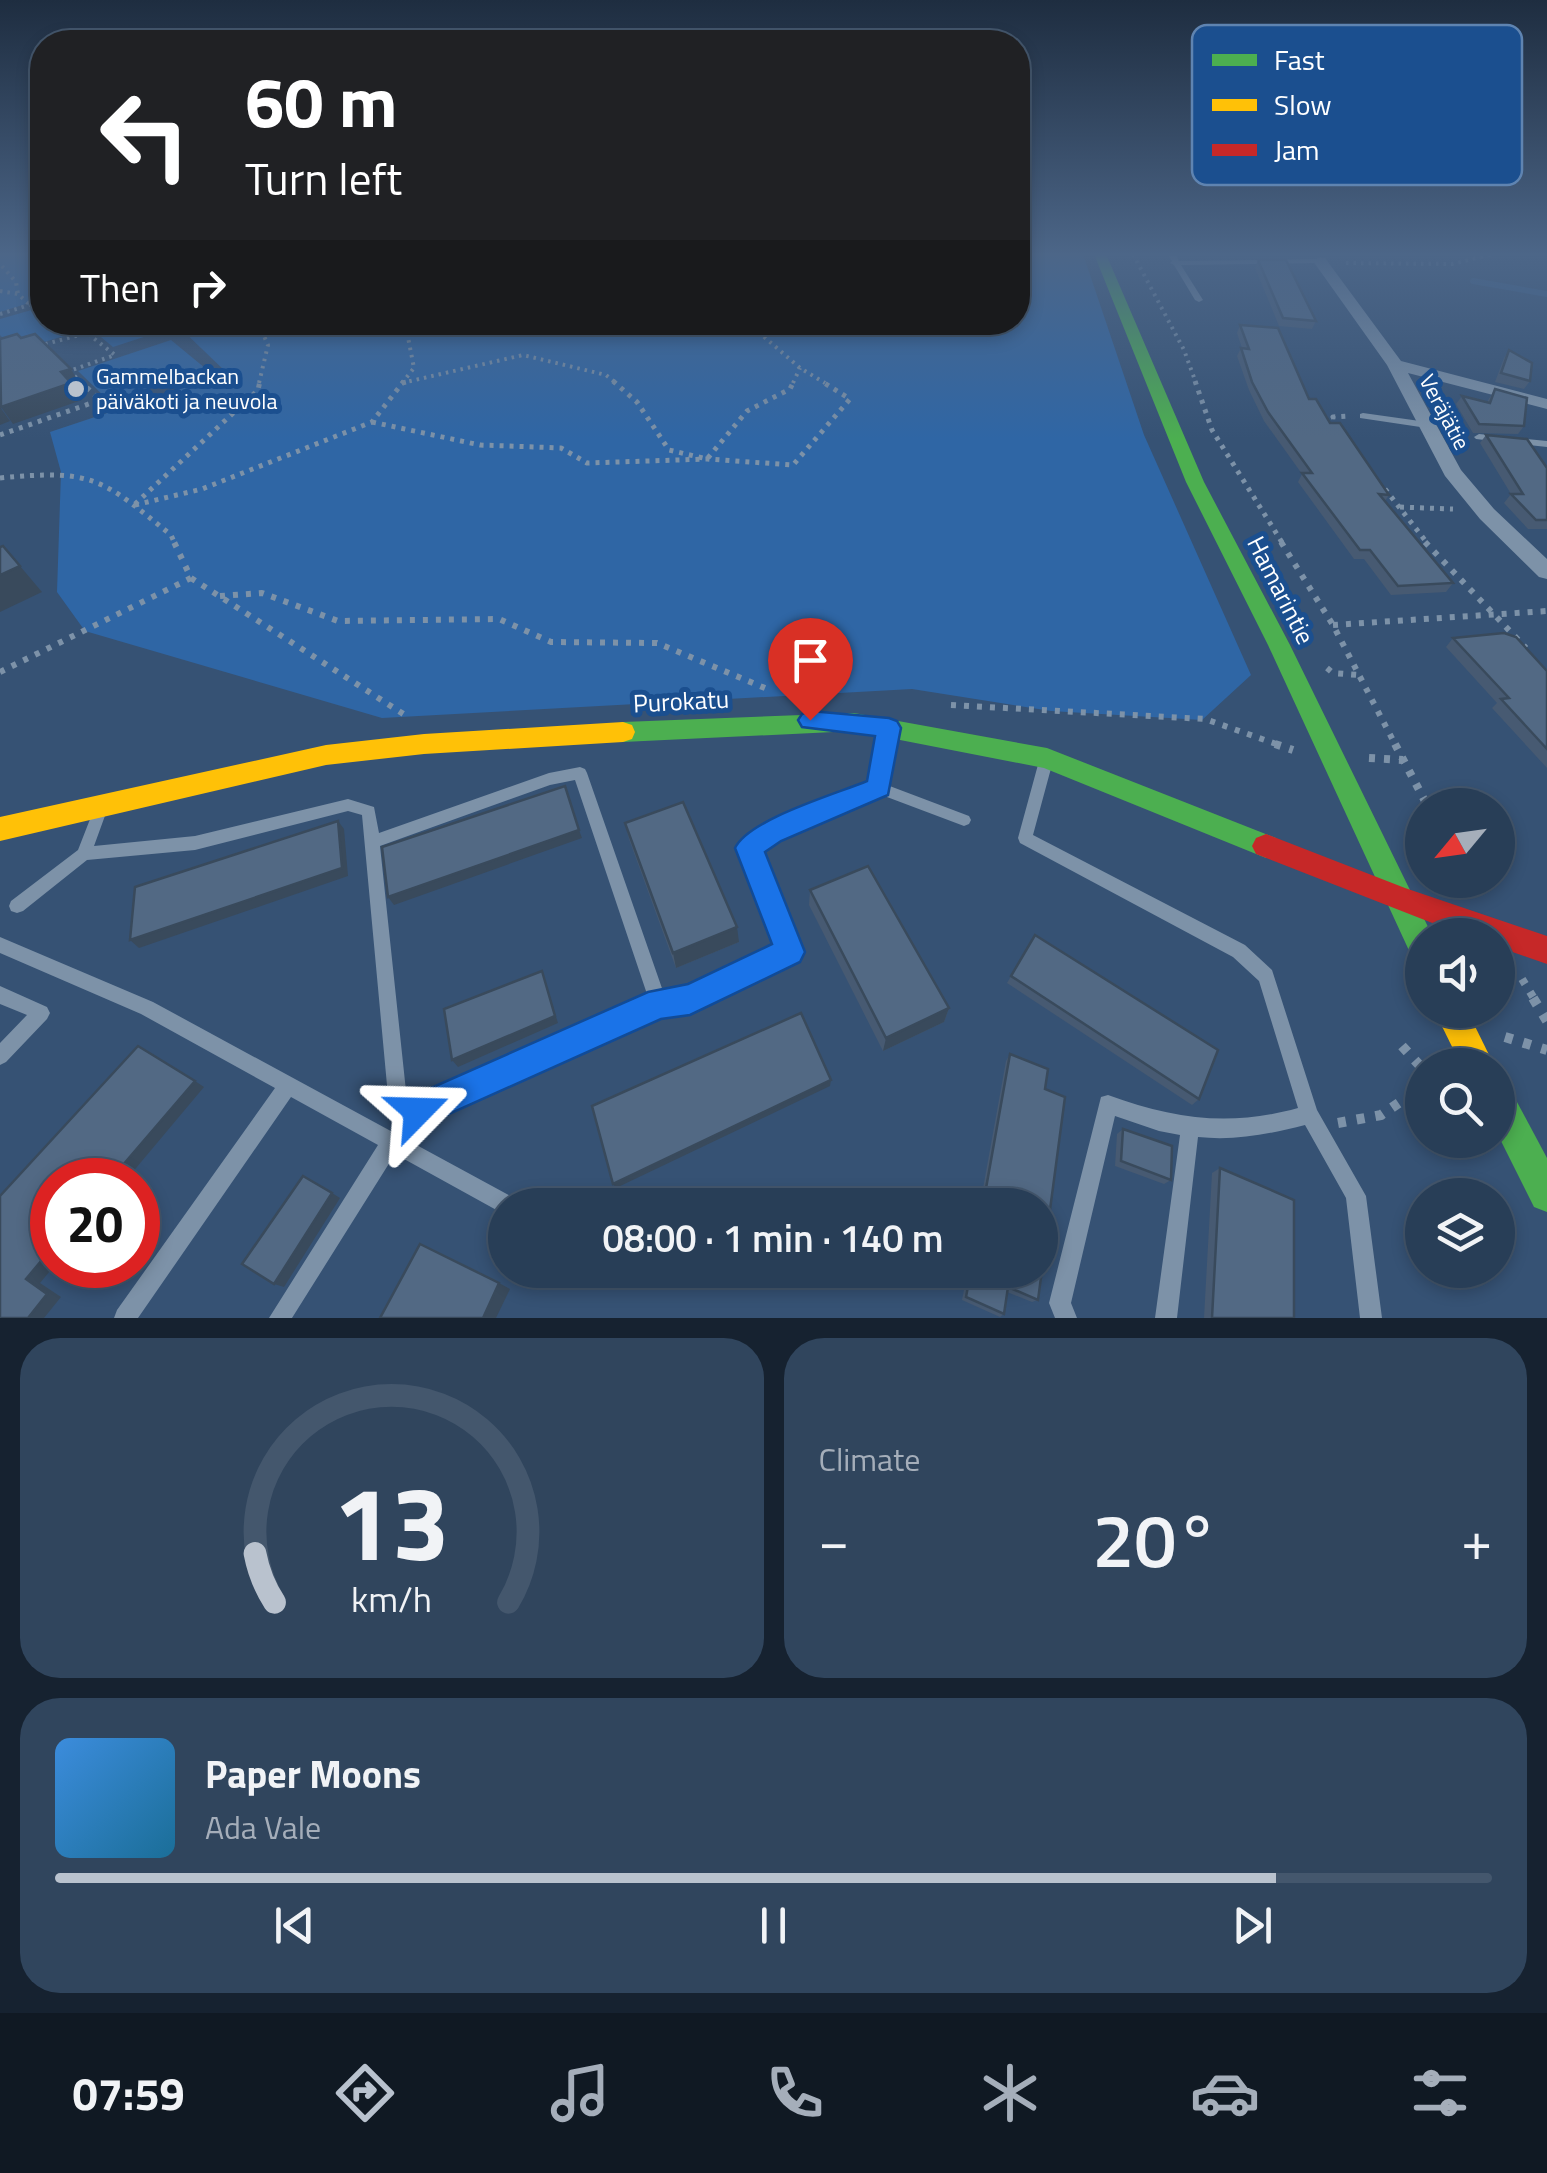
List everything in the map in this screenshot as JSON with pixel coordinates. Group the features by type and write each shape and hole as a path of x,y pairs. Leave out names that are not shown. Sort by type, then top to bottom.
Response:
{"street":[{"name":"Hamarintie","path":"1126,316 1195,482 1279,645 1410,918"},
{"name":"Veräjätie","path":"1359,316 1394,365 1452,472 1547,572"},
{"path":"1394,365 1547,404"},
{"name":"Purokatu","path":"0,829 326,755 424,744 810,720 889,728 1047,758 1403,902 1547,950"},
{"path":"1515,1133 1547,1194"}],"lane":[{"path":"1363,416 1427,426"},
{"path":"1479,437 1547,444"},
{"path":"879,788 889,728"},
{"path":"1047,758 1026,838 1239,951 1266,976 1313,1121 1356,1196 1371,1318"},
{"path":"372,842 549,779 580,773 659,1004"},
{"path":"84,854 195,843 348,805 369,811 397,1096 418,1111 659,1004 690,999 790,952 749,848 771,832 879,788 964,820"},
{"path":"17,906 84,854 102,806"},
{"path":"0,945 147,1008 488,1195"},
{"path":"0,994 41,1014 0,1056"},
{"path":"125,1318 288,1086"},
{"path":"1066,1318 1060,1303 1108,1104 1155,1123 1216,1132 1313,1121"},
{"path":"1166,1318 1190,1128"},
{"path":"280,1318 391,1142"}],"path":[{"path":"1166,316 1184,350 1212,430 1333,626 1418,788"},
{"path":"31,348 80,335"},
{"path":"0,435 100,400 69,371 115,355 90,335"},
{"path":"134,506 258,390 268,346 263,335"},
{"path":"134,506 202,490 372,422 414,368 408,335"},
{"path":"372,422 480,445 561,448 587,462 707,459 793,465 850,399 800,368 762,335"},
{"path":"402,383 522,355 606,374 636,402 669,450 707,459"},
{"path":"707,459 748,411 790,390 800,368"},
{"path":"1349,441 1333,417 1363,416"},
{"path":"0,478 61,472 110,486 171,536 192,578 418,723 424,744"},
{"path":"1379,481 1421,536 1534,657"},
{"path":"1399,507 1485,511"},
{"path":"0,672 192,578"},
{"path":"220,596 262,593 338,621 499,619 551,642 656,643 801,704 810,720"},
{"path":"1333,626 1547,611"},
{"path":"1320,662 1333,673 1359,674"},
{"path":"1402,1046 1405,1049"},
{"path":"1313,1121 1381,1115 1405,1099"}],"shaded area":[{"path":"30,316 30,335 67,335 15,351 0,335 0,319"},
{"path":"1030,316 1104,316 1144,435 1251,675 1202,720 1051,711 912,689 382,718 85,631 57,592 61,472 50,432 227,373 187,335 1030,335"},
{"path":"98,335 150,335 113,347"},
{"path":"171,340 205,368 110,402 78,371"}],"building":[{"path":"1313,316 1316,321 1283,318"},
{"path":"1240,325 1278,328 1309,399 1316,399 1330,423 1340,423 1389,495 1379,494 1453,583 1398,586 1370,550 1360,550 1302,473 1312,473 1268,412 1252,382 1241,348 1249,349"},
{"path":"17,334 21,338 36,335 71,369 61,372 71,383 1,407 0,339"},
{"path":"1509,350 1532,363 1530,381 1501,373"},
{"path":"1495,389 1527,398 1524,426 1479,424 1462,396 1490,403"},
{"path":"1486,435 1527,439 1547,468 1547,520 1536,520 1511,494 1523,494"},
{"path":"0,547 20,566 0,575"},
{"path":"1504,633 1516,637 1547,671 1547,749 1501,699 1509,698 1453,638"},
{"path":"565,786 579,830 388,897 382,847"},
{"path":"683,802 737,927 673,953 625,823"},
{"path":"338,821 342,868 130,940 135,887"},
{"path":"868,866 949,1008 886,1038 810,890"},
{"path":"1035,935 1218,1050 1199,1099 1011,976"},
{"path":"542,971 555,1016 452,1060 444,1009"},
{"path":"801,1013 831,1080 613,1184 592,1106"},
{"path":"138,1046 195,1081 129,1158 35,1158"},
{"path":"1010,1054 1048,1069 1045,1089 1065,1097 1053,1188 986,1188"},
{"path":"1123,1129 1172,1146 1171,1180 1121,1161"},
{"path":"30,1163 30,1274 26,1279 30,1288 47,1294 28,1318 0,1318 0,1196"},
{"path":"1220,1168 1294,1200 1294,1318 1212,1318"},
{"path":"303,1176 332,1193 274,1284 242,1264"},
{"path":"420,1244 488,1278 488,1288 497,1288 483,1318 380,1318"},
{"path":"968,1288 1008,1288 1004,1314 966,1297"},
{"path":"1010,1288 1040,1288 1038,1300"}],"traffic: fast":[{"path":"1126,316 1195,482 1279,645 1408,918"},
{"path":"623,732 854,722 1047,758 1266,846"},
{"path":"1515,1133 1547,1194"}],"traffic: slow":[{"path":"0,829 326,755 424,744 623,732"},
{"path":"1459,1028 1469,1048"}],"traffic: jam":[{"path":"1266,846 1403,901 1547,950"}],"place":[{"name":"Gammelbackan päiväkoti ja neuvola","path":"76,389"}],"route":[{"path":"418,1111 659,1004 690,999 790,952 749,848 771,832 879,788 889,728 810,720"}]}
